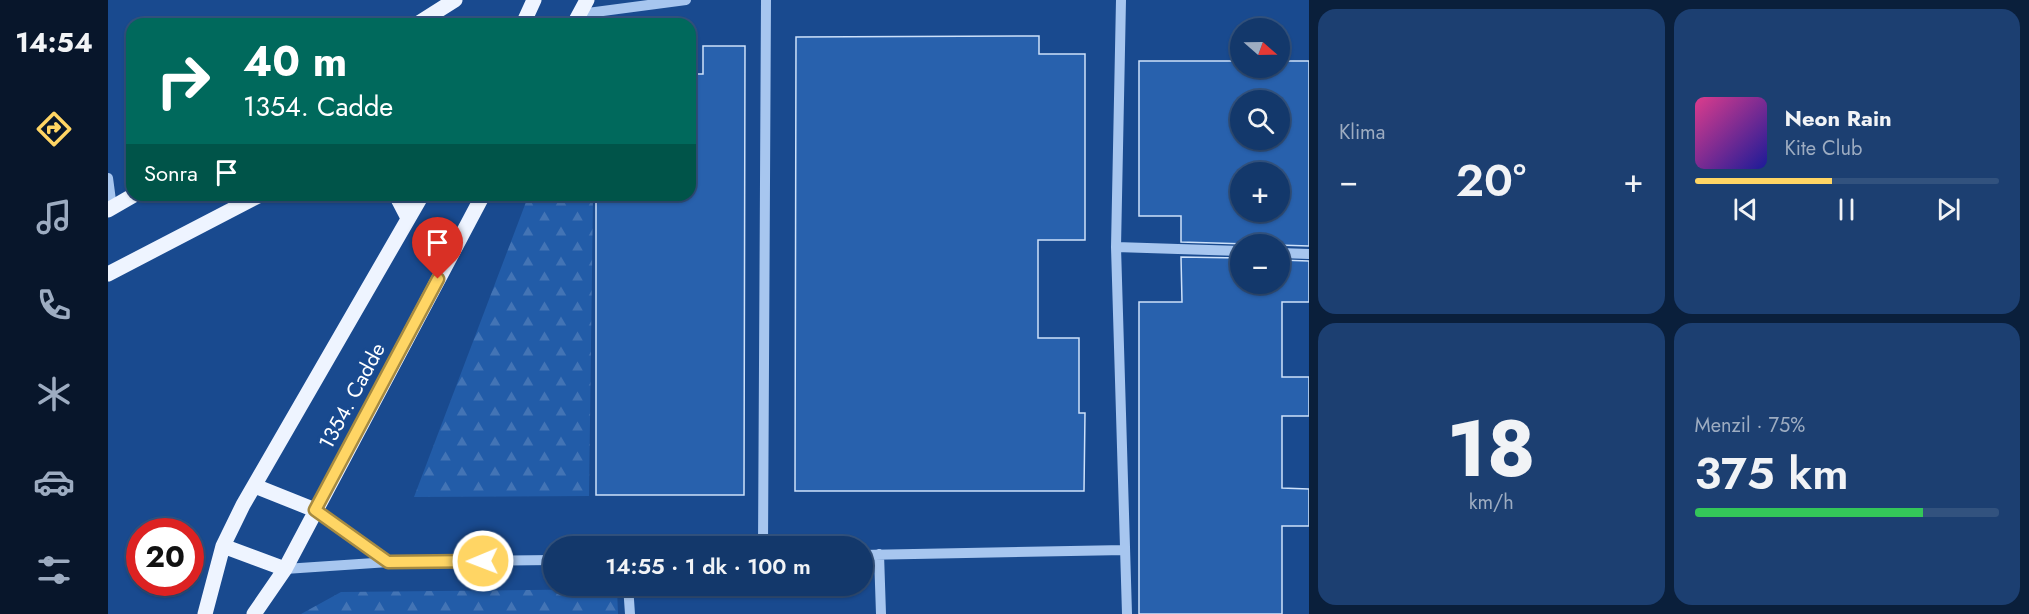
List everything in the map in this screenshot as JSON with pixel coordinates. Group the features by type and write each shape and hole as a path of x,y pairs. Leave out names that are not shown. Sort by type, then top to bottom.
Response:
{"main road":[{"path":"426,18 455,0"},
{"path":"526,18 534,0"},
{"path":"110,209 126,200"},
{"path":"108,274 248,201"},
{"path":"399,201 408,218"},
{"name":"1354. Cadde","path":"205,614 223,546 418,201"},
{"name":"1354. Cadde","path":"254,614 285,569 480,201"},
{"path":"255,486 315,510"},
{"path":"223,546 285,569"}],"street":[{"path":"580,12 686,0"},
{"path":"763,536 766,0"},
{"path":"1121,0 1116,247 1127,614"},
{"path":"108,178 110,209"},
{"path":"1116,247 1230,251"},
{"path":"1290,253 1309,254"},
{"path":"315,510 388,562"},
{"path":"873,554 1125,550"},
{"path":"879,554 881,614"},
{"path":"285,569 388,562 543,560"},
{"path":"629,596 630,614"}],"green space":[{"path":"593,201 589,496 414,497 526,202"},
{"path":"543,590 543,596 617,596 618,614 301,614 341,592"}],"building":[{"path":"1039,36 1039,54 1085,54 1085,240 1038,240 1038,338 1079,338 1079,413 1085,413 1084,491 795,491 796,37"},
{"path":"703,46 745,46 744,495 596,495 596,201 696,201 696,74 703,74"},
{"path":"1139,61 1230,61 1230,78 1290,78 1290,61 1309,61 1309,246 1290,245 1290,234 1230,234 1230,244 1181,242 1181,216 1139,216"},
{"path":"1181,257 1230,258 1230,294 1290,294 1290,260 1309,261 1309,302 1282,302 1282,377 1309,377 1309,416 1282,416 1282,488 1309,489 1309,526 1282,526 1282,614 1139,614 1139,302 1182,302"}],"route":[{"path":"438,279 315,510 388,562 483,561"}]}
